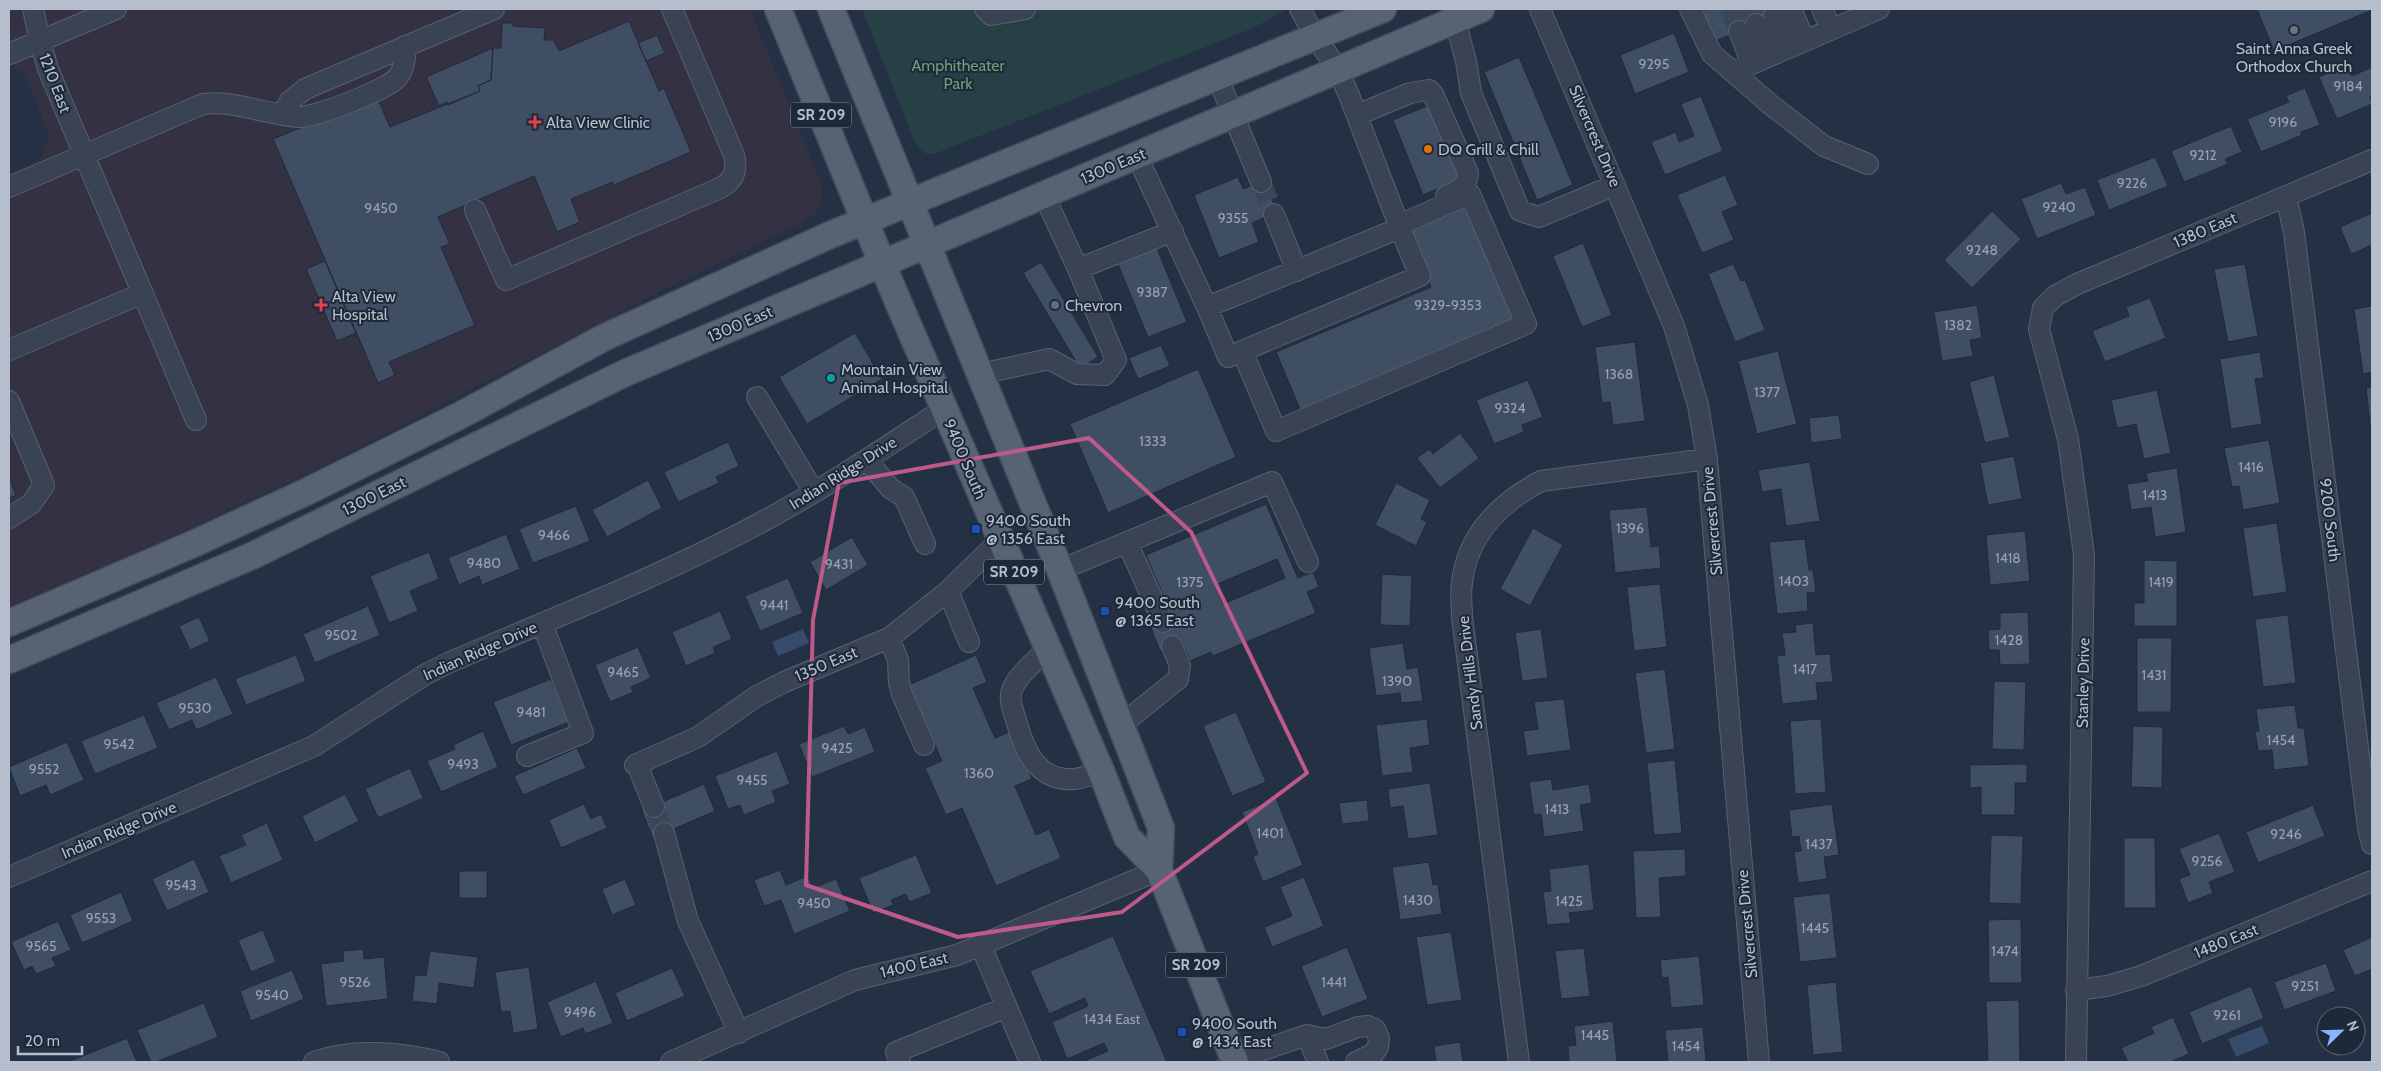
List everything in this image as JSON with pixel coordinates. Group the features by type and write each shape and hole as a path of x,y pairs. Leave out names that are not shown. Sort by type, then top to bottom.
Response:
{"main road":[{"name":"9400 South","path":"778,9 944,409 1101,771 1127,837 1159,870 1233,1061"},
{"name":"9400 South","path":"831,9 1060,570 1161,828 1159,870"},
{"name":"1300 East","path":"9,623 193,544 306,492 461,415 605,337 865,221 1383,9"},
{"name":"1300 East","path":"9,660 254,554 625,373 1481,9"}],"street":[{"name":"1210 East","path":"33,9 48,69 196,420"},
{"path":"9,54 116,9"},
{"path":"282,114 290,101 305,89 494,9"},
{"path":"475,210 506,280 718,189 730,182 736,169 734,155 672,9"},
{"path":"985,9 991,15 1025,9"},
{"path":"1137,156 1208,307 1228,357 1420,276 1338,70 1315,36 1300,9"},
{"name":"Silvercrest Drive","path":"1540,9 1662,294 1686,360 1698,405 1707,459 1759,1062"},
{"path":"1690,9 1712,54 1771,105 1824,146 1868,164"},
{"path":"1822,9 1831,30"},
{"path":"1733,72 1831,30 1851,14 1879,9"},
{"path":"1454,20 1466,61 1471,93 1520,211 1539,217 1615,185"},
{"path":"1765,20 1778,52"},
{"path":"1765,20 1778,52"},
{"path":"9,186 203,104 218,104 299,117 316,115 390,84 396,79 405,65 405,46"},
{"path":"1217,76 1261,182"},
{"path":"1357,115 1410,93 1429,90 1433,94 1468,173 1468,182 1463,188 1398,223"},
{"name":"1380 East","path":"2043,308 2056,296 2077,284 2372,160"},
{"path":"1208,307 1297,270 1398,223 1470,194 1526,324 1276,431 1242,351"},
{"path":"980,374 1050,359 1077,374 1105,375 1116,360 1078,269 1044,195"},
{"name":"9200 South","path":"2286,196 2294,232 2366,809 2372,844"},
{"path":"1274,214 1297,270"},
{"path":"1078,269 1173,231"},
{"path":"9,350 143,293"},
{"name":"Stanley Drive","path":"2043,308 2039,329 2068,439 2084,555 2076,1062"},
{"path":"757,397 814,492"},
{"path":"9,400 44,484 31,504 9,518"},
{"name":"Indian Ridge Drive","path":"9,877 314,746 426,674 699,554 760,523 814,492 867,460 944,409"},
{"name":"Sandy Hills Drive","path":"1519,1062 1462,617 1462,583 1469,553 1480,530 1500,508 1520,492 1541,481 1707,459"},
{"path":"867,460 890,488 904,497 925,544"},
{"path":"1060,570 1272,482 1308,562"},
{"name":"1350 East","path":"654,807 636,764 698,736 757,696 889,638 948,591 1000,540"},
{"path":"1127,542 1163,622"},
{"path":"948,591 970,642"},
{"path":"527,756 583,733 542,623"},
{"path":"889,638 898,660 899,683 902,694 924,745"},
{"path":"1121,725 1178,679 1180,666 1172,646"},
{"path":"1047,649 1017,681 1011,692 1012,708 1022,742 1040,770 1050,774 1075,779 1101,771"},
{"path":"664,833 688,922 739,1033"},
{"name":"1400 East","path":"671,1062 856,980 898,968 932,962 981,946 1159,870"},
{"name":"1480 East","path":"2076,990 2108,986 2141,976 2372,881"},
{"path":"981,946 1030,1062"},
{"path":"900,1062 896,1052 1007,1007"},
{"path":"1233,1061 1307,1035 1326,1039 1358,1027 1368,1026 1375,1029 1379,1038 1378,1047 1374,1054 1356,1062"},
{"path":"1307,1035 1318,1062"},
{"path":"314,1062 356,1054 395,1054 439,1062"}],"highlighted area":[{"path":"1089,438 1191,532 1307,773 1122,912 958,937 806,885 813,620 839,483"}],"shaded area":[{"name":"Alta View Hospital","path":"9,9 750,9 822,186 821,203 817,212 801,224 669,287 333,461 147,548 9,607 9,173 30,164 42,155 49,136 27,79 21,71 9,67"}],"green space":[{"name":"Amphitheater Park","path":"862,9 1288,9 1251,29 934,154 924,153 915,143"}],"water":[{"path":"803,629 809,643 778,656 772,642"},
{"path":"2262,1026 2269,1043 2236,1057 2228,1039"}],"building":[{"path":"1707,9 1792,9 1713,42 1700,11"},
{"name":"Saint Anna Greek Orthodox Church","path":"2257,9 2372,9 2372,10 2274,51"},
{"path":"629,21 659,91 664,88 691,152 614,185 613,182 571,199 580,222 557,232 534,176 438,217 450,244 441,247 475,325 389,362 395,375 378,383 273,139 377,97 390,127 480,91 478,86 491,80 493,48 501,48 502,23 513,23 513,26 545,28 544,40 554,40 559,51"},
{"path":"1674,33 1689,72 1635,94 1620,55"},
{"path":"657,35 665,53 646,61 638,43"},
{"path":"493,48 491,80 478,86 480,91 448,105 447,102 439,106 426,77"},
{"path":"1519,57 1573,185 1537,200 1484,72"},
{"path":"2347,65 2352,76 2372,67 2372,95 2370,96 2372,104 2337,119 2319,77"},
{"path":"2305,88 2320,125 2301,132 2302,135 2261,152 2247,119 2289,102 2286,96"},
{"path":"1701,96 1723,151 1665,175 1651,142 1676,132 1679,142 1694,136 1681,104"},
{"name":"DQ Grill & Chill","path":"1432,104 1463,178 1423,195 1393,120"},
{"path":"2231,126 2242,152 2225,159 2228,164 2184,182 2171,151"},
{"path":"2155,157 2168,186 2109,210 2097,180"},
{"path":"1725,175 1738,205 1722,212 1734,240 1702,253 1677,195"},
{"path":"1238,177 1243,189 1264,181 1277,212 1252,223 1259,242 1219,258 1194,195"},
{"path":"2061,183 2066,194 2085,187 2096,215 2037,239 2021,199"},
{"path":"1466,206 1516,324 1302,414 1276,352 1431,287 1407,231"},
{"path":"1992,211 2021,239 1972,288 1944,260"},
{"path":"2372,213 2372,245 2351,254 2340,227"},
{"path":"1583,243 1612,315 1582,327 1553,256"},
{"path":"1156,246 1187,322 1148,337 1117,262"},
{"path":"325,261 356,333 337,341 306,269"},
{"path":"1041,262 1098,357 1080,368 1023,273"},
{"path":"1733,264 1741,281 1745,280 1765,330 1735,342 1708,274"},
{"path":"2245,264 2258,336 2228,342 2214,269"},
{"path":"2150,298 2166,338 2105,362 2092,331 2129,316 2126,307"},
{"path":"1977,305 1982,338 1970,340 1973,356 1942,361 1934,312"},
{"path":"2372,306 2372,372 2363,374 2354,309"},
{"name":"Mountain View Animal Hospital","path":"855,333 882,379 807,424 779,377"},
{"path":"1635,342 1645,421 1613,425 1610,402 1602,403 1595,347"},
{"path":"1161,345 1170,366 1138,379 1129,358"},
{"path":"1778,351 1797,424 1757,434 1738,361"},
{"path":"2260,352 2264,378 2255,379 2262,424 2231,429 2220,359"},
{"path":"1198,369 1236,457 1108,513 1070,424"},
{"path":"1994,375 2010,437 1985,443 1969,382"},
{"path":"1528,380 1543,417 1522,425 1524,432 1494,444 1476,400"},
{"path":"2372,387 2372,441 2366,388"},
{"path":"2157,390 2171,453 2144,459 2136,424 2117,428 2111,400"},
{"path":"1839,415 1842,439 1811,443 1809,418"},
{"path":"1460,433 1479,458 1440,488 1417,458 1429,449 1433,454"},
{"path":"2269,440 2280,503 2243,510 2239,486 2232,487 2224,448"},
{"path":"728,442 739,466 716,477 719,483 678,502 664,472"},
{"path":"2014,456 2022,499 1988,505 1980,463"},
{"path":"1810,462 1820,521 1786,526 1781,489 1762,492 1758,470"},
{"path":"2177,468 2186,532 2155,537 2151,507 2131,510 2127,484 2148,481 2146,473"},
{"path":"9,478 16,495 9,498"},
{"path":"648,480 662,508 607,537 592,510"},
{"path":"1396,483 1430,500 1421,519 1427,522 1416,546 1375,525"},
{"path":"1266,504 1298,578 1313,572 1319,587 1307,592 1316,613 1213,656 1211,652 1190,661 1182,642 1160,651 1151,628 1173,618 1146,555","holes":["1277,559 1285,578 1223,604 1215,585"]},
{"path":"576,506 590,541 533,563 519,529"},
{"path":"1647,507 1651,547 1659,546 1661,568 1615,573 1609,510"},
{"path":"2277,523 2287,592 2253,597 2243,528"},
{"path":"1533,528 1563,545 1530,606 1500,589"},
{"path":"2025,531 2030,581 1990,585 1986,535"},
{"path":"506,534 520,569 482,585 479,576 459,585 448,558"},
{"path":"852,537 868,565 826,590 810,562"},
{"path":"1805,539 1809,570 1813,570 1816,592 1807,593 1808,611 1777,614 1769,542"},
{"path":"429,552 439,579 410,591 418,611 389,623 370,576"},
{"path":"2144,560 2177,561 2177,626 2134,626 2134,603 2144,603"},
{"path":"1382,574 1412,576 1410,626 1380,625"},
{"path":"788,578 803,613 760,631 745,596"},
{"path":"1660,584 1667,647 1634,651 1627,587"},
{"path":"368,606 380,635 315,663 303,634"},
{"path":"720,611 732,639 713,647 715,653 686,666 672,632"},
{"path":"2028,612 2030,664 2000,665 1999,650 1989,650 1988,630 2000,629 2000,613"},
{"path":"2288,615 2296,683 2263,687 2255,619"},
{"path":"199,617 210,641 190,650 179,626"},
{"path":"1813,623 1816,655 1830,654 1833,682 1816,683 1818,700 1782,704 1777,656 1785,655 1782,633 1796,632 1795,625"},
{"path":"1541,629 1548,678 1522,681 1515,633"},
{"path":"2137,638 2172,638 2171,712 2137,712"},
{"path":"1403,643 1407,669 1418,667 1423,701 1401,703 1400,693 1376,696 1369,648"},
{"path":"638,647 651,678 631,687 633,692 610,702 595,665"},
{"path":"296,655 306,681 246,705 235,679"},
{"path":"976,655 987,682 973,688 995,738 1011,731 1032,779 1015,786 1036,835 1049,829 1061,858 996,886 962,808 946,815 925,768 942,761 909,685"},
{"path":"1665,669 1675,749 1646,753 1635,673"},
{"path":"216,677 233,714 196,730 192,720 169,730 156,703"},
{"path":"551,679 569,722 511,745 493,702"},
{"path":"1994,681 2026,682 2024,750 1992,749"},
{"path":"1564,699 1571,750 1527,756 1523,731 1538,729 1534,702"},
{"path":"2295,705 2298,728 2304,728 2309,766 2274,770 2272,750 2258,751 2255,731 2259,731 2256,709"},
{"path":"1236,712 1266,782 1232,796 1203,726"},
{"path":"144,715 158,748 95,774 81,741"},
{"path":"1427,719 1430,745 1410,748 1413,772 1382,776 1376,725"},
{"path":"1821,719 1826,792 1795,794 1790,721"},
{"path":"844,726 848,734 865,727 875,752 812,777 799,744"},
{"path":"2133,726 2163,727 2162,788 2131,787"},
{"path":"483,731 498,767 441,792 427,761 455,749 453,745"},
{"path":"67,742 84,780 50,795 46,785 20,796 9,767"},
{"path":"577,748 586,768 523,795 514,776"},
{"path":"777,751 790,784 772,791 776,802 744,815 740,805 728,809 715,776"},
{"path":"1675,760 1682,833 1654,835 1647,763"},
{"path":"2027,764 2027,783 2015,783 2015,815 1981,815 1981,787 1970,788 1970,765"},
{"path":"410,768 423,798 378,818 365,789"},
{"path":"1551,779 1553,790 1589,784 1592,803 1580,805 1584,831 1544,837 1541,814 1534,815 1529,782"},
{"path":"1430,783 1438,835 1408,839 1403,806 1390,808 1388,789"},
{"path":"704,784 715,811 653,838 642,811"},
{"path":"345,794 359,821 315,843 302,816"},
{"path":"1276,798 1303,865 1263,882 1253,857 1258,854 1242,812"},
{"path":"1367,800 1369,821 1342,824 1339,803"},
{"path":"584,804 591,819 601,814 607,828 561,848 549,820"},
{"path":"1832,804 1839,855 1824,857 1827,879 1798,883 1794,852 1801,851 1799,836 1792,837 1789,810"},
{"path":"2313,805 2325,836 2258,863 2246,832"},
{"path":"267,823 283,860 231,883 219,856 246,845 241,835"},
{"path":"2219,833 2235,872 2209,882 2213,893 2188,903 2179,879 2190,875 2179,849"},
{"path":"1991,835 2023,836 2021,904 1989,903"},
{"path":"2124,838 2155,838 2156,908 2124,908"},
{"path":"1685,849 1686,876 1659,878 1661,917 1636,918 1633,851"},
{"path":"916,855 932,893 909,902 906,894 891,900 893,905 873,913 859,878"},
{"path":"194,859 209,892 167,911 152,879"},
{"path":"1429,862 1433,885 1438,884 1442,914 1400,920 1392,867"},
{"path":"1589,864 1594,910 1569,913 1571,923 1547,925 1543,892 1551,891 1549,869"},
{"path":"780,870 786,885 808,876 813,888 836,879 850,911 794,934 781,900 764,906 754,880"},
{"path":"459,871 487,871 487,898 459,898"},
{"path":"1304,877 1324,926 1272,947 1264,927 1292,916 1280,887"},
{"path":"625,879 636,905 612,915 602,889"},
{"path":"121,892 133,921 82,943 70,915"},
{"path":"1830,893 1837,958 1800,962 1793,897"},
{"path":"2021,919 2022,983 1989,983 1988,920"},
{"path":"58,921 71,950 52,958 56,966 36,974 32,966 24,970 11,942"},
{"path":"263,930 276,962 251,972 238,940"},
{"path":"1451,932 1462,1000 1427,1005 1416,937"},
{"path":"1113,936 1167,1062 1082,1062 1108,1051 1104,1043 1067,1059 1052,1022 1088,1006 1085,998 1049,1014 1030,971"},
{"path":"2372,937 2372,969 2355,976 2343,950"},
{"path":"1347,947 1368,999 1322,1017 1301,966"},
{"path":"1584,948 1590,996 1561,999 1555,951"},
{"path":"363,949 364,959 384,957 388,999 326,1006 321,964 344,961 343,951"},
{"path":"430,951 478,957 474,988 439,983 437,1004 412,1001 415,975 426,976"},
{"path":"1699,956 1704,1005 1671,1008 1668,977 1662,978 1660,960"},
{"path":"2326,963 2336,991 2284,1010 2274,982"},
{"path":"529,967 538,1029 513,1033 510,1011 501,1012 495,972"},
{"path":"672,968 685,996 627,1021 615,993"},
{"path":"292,970 304,999 251,1021 240,991"},
{"path":"596,981 613,1023 585,1034 583,1028 561,1037 547,1002"},
{"path":"1836,982 1843,1052 1813,1055 1807,985"},
{"path":"2251,986 2264,1018 2202,1044 2189,1012"},
{"path":"2019,1000 2020,1062 1988,1062 1986,1001"},
{"path":"204,1003 218,1037 156,1062 151,1062 137,1030"},
{"path":"2173,1017 2189,1054 2170,1062 2128,1062 2121,1048 2154,1033 2151,1027"},
{"path":"1613,1021 1617,1062 1569,1062 1568,1046 1576,1045 1574,1026"},
{"path":"1703,1027 1706,1062 1668,1062 1665,1030"},
{"path":"127,1038 137,1062 68,1062"},
{"path":"1460,1042 1463,1062 1436,1062 1434,1046"}],"tunnel":[{"path":"1730,9 1739,31"},
{"path":"1750,9 1756,24"},
{"path":"1261,182 1274,214"},
{"path":"654,807 664,833"}],"place":[{"name":"Saint Anna Greek Orthodox Church","path":"2294,30"},
{"name":"Alta View Clinic","path":"535,122"},
{"name":"DQ Grill & Chill","path":"1428,149"},
{"name":"Alta View Hospital","path":"321,305"},
{"name":"Chevron","path":"1055,305"},
{"name":"Mountain View Animal Hospital","path":"831,378"},
{"name":"9400 South @ 1356 East","path":"976,529"},
{"name":"9400 South @ 1365 East","path":"1105,611"},
{"name":"9400 South @ 1434 East","path":"1182,1032"}]}
